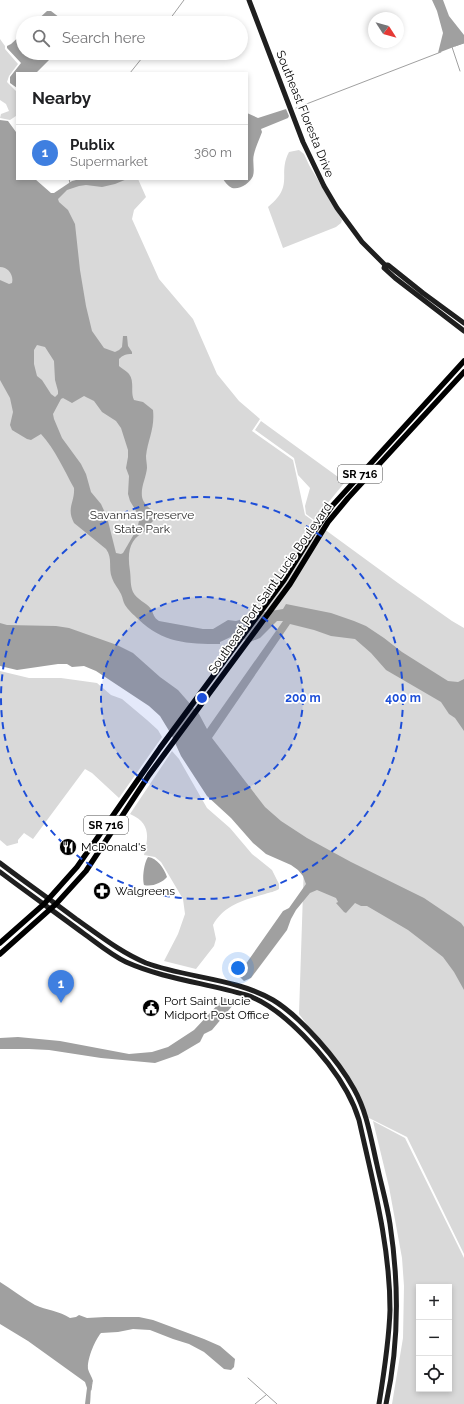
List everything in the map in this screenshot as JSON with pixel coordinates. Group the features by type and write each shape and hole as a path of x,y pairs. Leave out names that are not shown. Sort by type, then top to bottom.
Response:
{"main road":[{"name":"Southeast Floresta Drive","path":"249,0 304,142 324,186 337,208 362,242 384,265 384,268 464,331"},
{"name":"Southeast Floresta Drive","path":"384,265 388,265 423,293 464,322"},
{"name":"Southeast Port Saint Lucie Boulevard","path":"0,943 44,904 77,867 160,748 284,580 322,519 354,481 464,361"},
{"name":"Southeast Port Saint Lucie Boulevard","path":"0,954 51,910 86,870 140,788 279,599 328,522 348,498 464,372"},
{"path":"348,498 348,492 354,486 354,481"},
{"path":"110,835 113,822 111,818"},
{"path":"0,863 128,955 161,968 247,988 273,1000 295,1017 330,1056 354,1089 370,1135 390,1222 394,1253 397,1307 394,1352 386,1404"},
{"path":"0,872 51,910 125,961 159,974 247,995 266,1004 282,1015 324,1059 344,1087 354,1106 359,1120 382,1226 388,1271 390,1310 387,1356 379,1404"}],"green space":[{"path":"0,39 5,46 5,49 18,64 9,76 7,82 16,91 16,116 10,120 0,118 1,114 9,111 6,104 0,100"},
{"path":"299,150 304,154 342,220 336,227 283,248 268,207 281,192 284,180 284,167 289,152"},
{"name":"Savannas Preserve State Park","path":"102,180 138,180 146,197 134,210 132,219 159,279 193,319 217,374 239,401 260,419 252,431 293,460 305,515 398,583 464,628 464,1254 407,1137 367,1117 356,1090 299,1014 304,862 113,661 0,640 0,205 28,211 76,183"},
{"path":"261,421 345,482 314,520 306,514 305,506 310,488 298,475 294,458 255,430"},
{"path":"0,671 29,678 61,678 97,683 111,695 122,699 158,730 162,737 119,798 92,773 85,769 33,839 24,833 18,840 18,843 7,846 0,840"},
{"path":"172,751 179,759 207,808 230,828 252,854 272,870 279,884 279,889 235,904 218,918 213,925 216,939 214,946 196,969 164,961 178,934 185,914 183,899 161,862 155,857 144,855 147,841 145,826 141,821 130,814"},
{"path":"373,1121 405,1138 464,1258 464,1404 392,1404 403,1338 404,1286 402,1258 389,1187"}],"shaded area":[{"path":"432,0 443,0 449,16 464,35 464,43 438,53 443,33 437,11"},
{"path":"47,11 51,11 58,16 42,16"},
{"path":"16,39 16,58 7,48 7,46"},
{"path":"18,60 49,60 37,72 16,72 16,87 10,83 10,77 21,63"},
{"path":"286,109 289,116 288,118 261,129 262,132 253,157 254,173 252,179 241,187 232,188 224,180 248,180 248,113 258,118"},
{"path":"0,120 8,121 16,132 16,180 36,180 51,193 54,193 76,180 125,180 102,187 86,185 79,186 67,190 58,199 59,202 68,210 75,224 80,270 92,331 104,348 115,352 122,347 123,336 127,336 128,346 132,354 125,355 120,358 119,366 131,377 132,394 134,400 143,402 153,410 153,423 146,456 147,468 142,498 150,509 163,518 153,521 148,530 133,541 129,552 129,558 133,592 151,609 157,620 203,629 213,629 228,620 236,621 265,612 283,609 286,604 331,613 366,626 402,652 448,681 458,682 464,679 464,731 441,702 386,670 371,653 355,639 331,636 290,624 212,738 265,807 281,821 307,838 351,862 424,898 461,923 464,927 464,990 454,972 443,957 408,930 367,906 361,906 355,903 346,913 336,903 338,902 336,898 317,890 310,893 296,910 287,930 251,978 244,981 238,975 283,911 289,908 306,884 303,876 291,865 266,854 253,843 231,818 207,796 181,756 171,734 160,716 149,706 96,671 84,666 72,667 67,664 58,664 17,670 0,666 0,623 7,625 56,626 69,628 117,645 133,653 160,677 178,690 199,714 207,729 283,621 277,621 260,638 250,642 235,635 220,642 220,644 186,642 166,637 147,627 124,604 121,594 112,578 108,552 74,523 71,509 74,488 55,453 41,434 31,440 27,439 12,430 10,425 13,412 10,398 0,380 0,280 9,284 12,283 12,277 8,270 0,267","holes":["37,345 45,347 54,361 55,380 58,391 58,394 55,397 37,376 34,364 34,350","84,396 94,401 102,412 116,421 121,428 128,450 126,468 129,476 128,494 130,501 139,516 139,521 137,529 121,554 116,553 107,517 101,504 91,492 86,474 81,464 62,438 53,414 63,398 72,403"]},
{"path":"148,857 154,859 164,870 167,877 160,883 144,885 144,867"},
{"path":"224,998 231,1000 233,1005 212,1030 204,1034 200,1042 178,1055 155,1063 101,1058 49,1050 0,1049 0,1038 18,1037 60,1041 129,1054 152,1052 168,1047 194,1030"},
{"path":"0,1282 35,1305 70,1318 79,1315 87,1318 139,1317 153,1320 220,1346 235,1359 234,1367 231,1370 224,1369 204,1352 189,1344 150,1330 133,1329 101,1333 90,1355 88,1369 93,1381 90,1404 85,1404 87,1388 85,1382 28,1341 0,1324"}],"waterway":[{"path":"172,16 184,0"},
{"path":"455,46 464,43"},
{"path":"452,47 460,71"},
{"path":"296,108 441,52"},
{"path":"131,72 140,60"},
{"path":"248,1378 277,1404"},
{"path":"91,1390 92,1383"},
{"path":"255,1404 266,1395"}],"place":[{"name":"McDonald's","path":"68,847"},
{"name":"Walgreens","path":"102,891"},
{"name":"Publix","path":"61,1003"},
{"name":"Port Saint Lucie Midport Post Office","path":"151,1008"}]}
